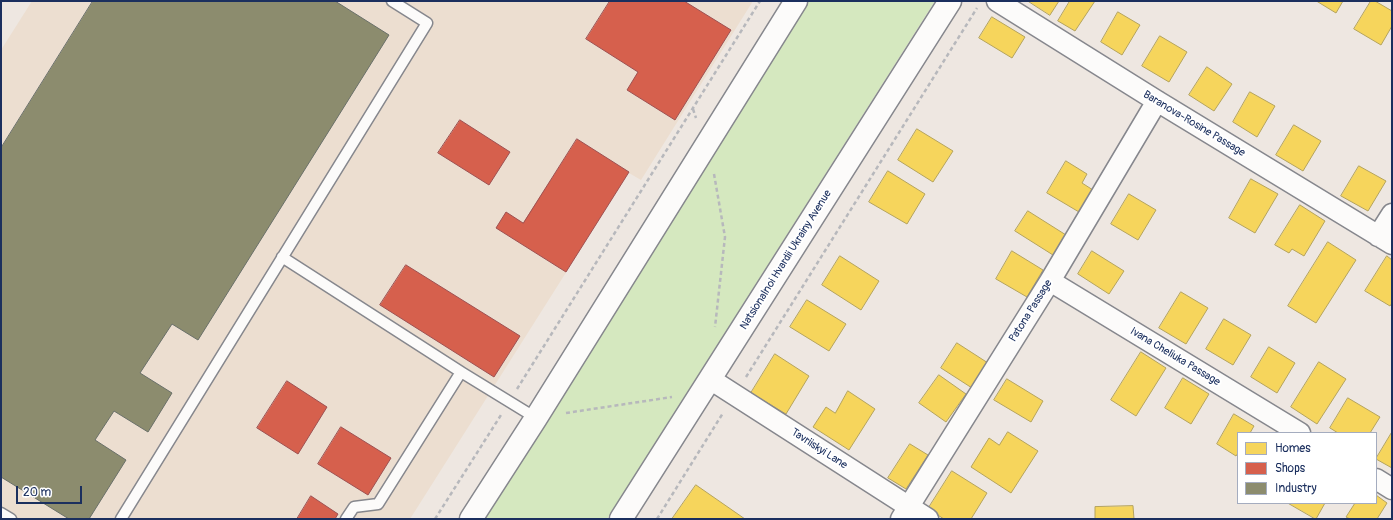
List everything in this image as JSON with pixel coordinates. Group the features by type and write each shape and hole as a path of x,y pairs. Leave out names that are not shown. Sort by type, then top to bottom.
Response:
{"street":[{"path":"471,519 536,418 796,1"},
{"name":"Natsionalnoi Hvardii Ukrainy Avenue","path":"621,519 950,1"},
{"name":"Baranova-Rosine Passage","path":"997,1 1157,101 1385,240"},
{"name":"Patona Passage","path":"905,513 1050,281 1157,101"},
{"path":"1385,240 1392,214"},
{"name":"Ivana Cheliuka Passage","path":"1050,281 1298,432"},
{"name":"Tavriiskyi Lane","path":"710,379 735,394 905,513 928,519"},
{"path":"1377,480 1392,489"}],"lane":[{"path":"121,519 427,22 392,1"},
{"path":"282,257 461,372 536,418"},
{"path":"346,519 354,507 378,504 461,372"},
{"path":"1,513 11,519"}],"path":[{"path":"435,519 760,1"},
{"path":"657,519 978,8"},
{"path":"693,109 712,157 725,237 715,332"},
{"path":"536,418 677,397"}],"shaded area":[{"path":"32,1 753,1 641,180 629,173 410,519 1,519 1,50"}],"green space":[{"path":"809,1 935,1 607,519 485,519"}],"building: Homes":[{"path":"1028,1 1059,1 1050,15"},
{"path":"1070,1 1095,1 1075,31 1058,21"},
{"path":"1343,1 1336,13 1318,2"},
{"path":"1371,1 1375,1 1392,11 1392,26 1381,45 1354,29"},
{"path":"1118,12 1140,25 1122,55 1101,42"},
{"path":"992,17 1025,37 1012,58 979,38"},
{"path":"1160,36 1187,52 1169,82 1142,66"},
{"path":"1207,67 1232,84 1214,111 1189,95"},
{"path":"1250,92 1275,106 1257,137 1233,122"},
{"path":"1294,125 1321,141 1303,171 1276,155"},
{"path":"917,129 953,151 933,182 898,160"},
{"path":"1066,161 1087,174 1082,183 1093,190 1079,212 1047,193"},
{"path":"1359,166 1386,181 1368,211 1341,196"},
{"path":"888,171 925,194 907,224 869,202"},
{"path":"1251,179 1278,194 1255,233 1229,218"},
{"path":"1129,194 1156,210 1138,240 1111,224"},
{"path":"1300,205 1325,221 1304,256 1292,249 1289,253 1275,245"},
{"path":"1028,211 1066,235 1053,255 1015,231"},
{"path":"1328,242 1356,260 1316,323 1288,306"},
{"path":"1012,251 1043,270 1027,297 996,279"},
{"path":"1092,251 1124,271 1109,294 1078,274"},
{"path":"840,256 879,281 861,310 822,285"},
{"path":"1387,256 1392,260 1392,303 1390,306 1365,291"},
{"path":"1181,292 1208,308 1186,344 1159,328"},
{"path":"807,300 846,324 829,351 790,327"},
{"path":"1224,319 1251,335 1233,365 1206,349"},
{"path":"957,343 988,363 972,388 941,368"},
{"path":"1269,347 1295,363 1277,393 1251,377"},
{"path":"1141,352 1166,368 1136,416 1111,400"},
{"path":"775,354 809,376 786,414 751,393"},
{"path":"1319,362 1346,379 1317,424 1291,407"},
{"path":"939,375 966,394 946,422 919,403"},
{"path":"1183,378 1209,394 1191,424 1165,408"},
{"path":"1007,379 1043,401 1031,422 994,400"},
{"path":"848,391 875,409 849,450 813,427 826,407 835,413"},
{"path":"1348,398 1380,417 1371,432 1336,432 1330,428"},
{"path":"1234,414 1254,426 1251,432 1237,432 1236,456 1217,444"},
{"path":"1008,432 1038,451 1011,493 971,467 989,438 999,445"},
{"path":"1392,432 1392,468 1377,460"},
{"path":"910,444 928,455 906,489 888,478"},
{"path":"952,471 987,493 971,519 944,519 928,509"},
{"path":"696,485 745,519 672,519"},
{"path":"1377,496 1387,503 1377,519 1350,519 1346,517 1354,504 1377,504"},
{"path":"1290,504 1324,504 1316,519"},
{"path":"1133,506 1134,519 1095,519 1095,507"}],"building: Shops":[{"path":"610,1 684,1 731,30 675,120 627,90 638,72 586,39"},
{"path":"460,120 510,152 489,185 438,153"},
{"path":"577,139 629,172 566,272 496,228 506,212 523,223"},
{"path":"406,265 520,336 494,377 380,305"},
{"path":"287,381 327,407 298,454 257,428"},
{"path":"341,427 391,458 368,495 318,464"},
{"path":"311,496 338,514 335,519 297,519"}],"building: Industry":[{"path":"93,1 335,1 389,35 198,340 172,324 140,373 172,393 148,432 114,411 95,440 126,460 89,519 69,519 1,477 1,148"}]}
